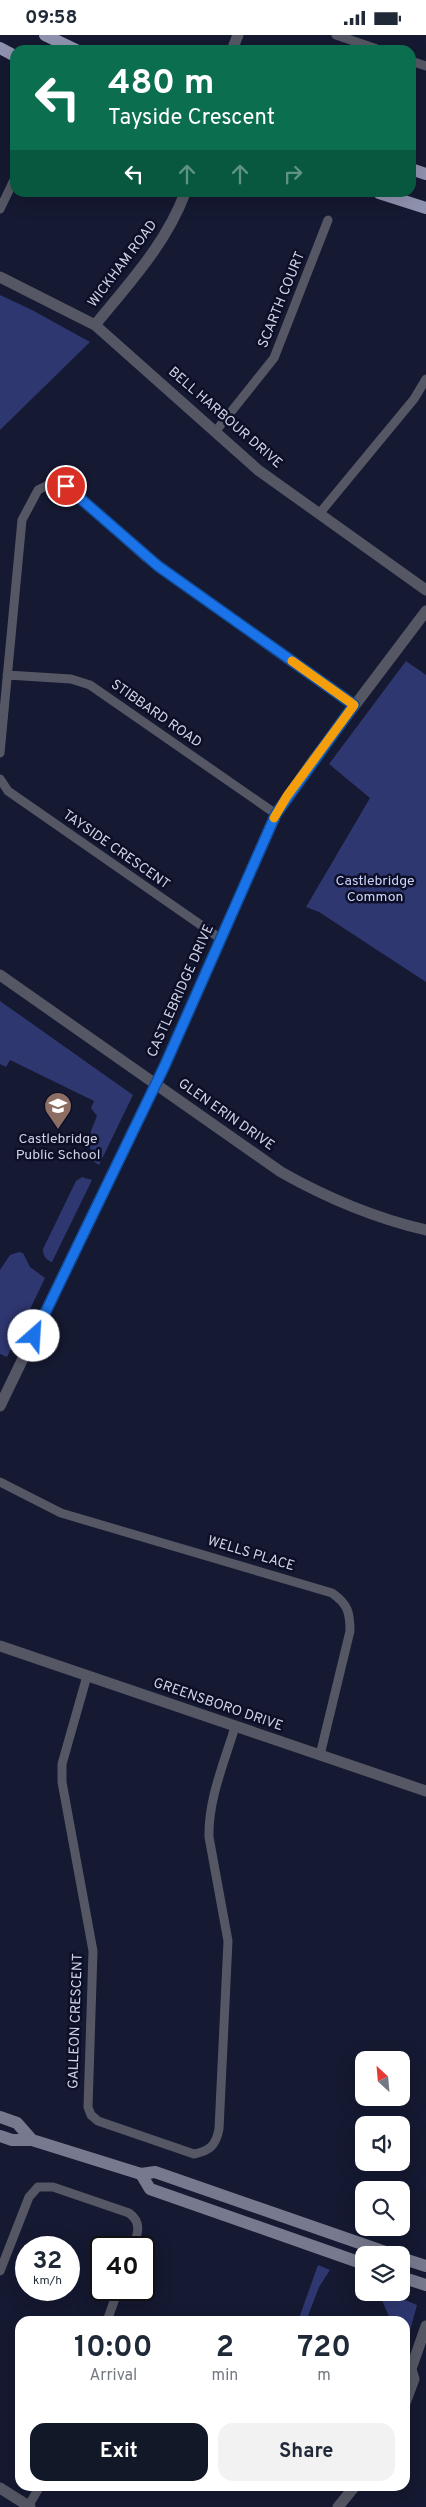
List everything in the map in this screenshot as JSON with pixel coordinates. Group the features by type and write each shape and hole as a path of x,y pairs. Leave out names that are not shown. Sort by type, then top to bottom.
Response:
{"main road":[{"path":"45,35 66,45"},
{"path":"391,197 426,208"},
{"path":"0,2117 17,2123 32,2140"},
{"path":"0,2136 12,2140 32,2140 142,2174 155,2172 368,2246"},
{"path":"142,2174 150,2189 355,2260"},
{"path":"410,2261 426,2266"},
{"path":"410,2280 426,2285"}],"street":[{"path":"336,35 365,45"},
{"path":"0,209 10,188"},
{"name":"WICKHAM ROAD","path":"95,325 159,245 168,231 183,197"},
{"name":"SCARTH COURT","path":"215,432 274,358 328,220"},
{"name":"BELL HARBOUR DRIVE","path":"0,277 95,325 258,470 426,590"},
{"path":"319,513 414,399 426,379"},
{"path":"0,753 22,520 38,490 52,483 66,486 158,566 354,705"},
{"name":"CASTLEBRIDGE DRIVE","path":"0,1406 156,1084 276,814 354,705 426,611"},
{"name":"STIBBARD ROAD","path":"7,675 71,679 90,685 276,814"},
{"name":"TAYSIDE CRESCENT","path":"0,779 8,791 221,939"},
{"name":"GLEN ERIN DRIVE","path":"0,975 281,1172 311,1189 362,1211 426,1230"},
{"name":"WELLS PLACE","path":"0,1481 61,1513 332,1593 344,1601 350,1613 350,1631 320,1755"},
{"name":"GREENSBORO DRIVE","path":"0,1646 426,1791"},
{"name":"GALLEON CRESCENT","path":"87,1676 62,1764 62,1782 93,1951 88,2107 91,2115 98,2121 194,2154 209,2149 215,2144 220,2129 228,1941 208,1837 208,1824 210,1810 235,1727"},
{"path":"0,2271 29,2197 38,2187 53,2187 129,2213 134,2216 138,2224 138,2236"},
{"path":"109,2316 114,2301"},
{"path":"410,2390 414,2379 411,2369 426,2326"},
{"path":"414,2379 426,2377"},
{"path":"0,2488 29,2506 37,2491"},
{"path":"338,2507 351,2491"}],"green space":[{"path":"0,295 32,310 90,342 0,430"},
{"name":"Castlebridge Common","path":"406,661 426,675 426,982 319,912 306,907 370,798 329,764"},
{"path":"0,1001 133,1095 99,1165 93,1161 93,1151 90,1149 91,1131 97,1116 91,1108 94,1101 10,1060 6,1067 0,1064"},
{"path":"82,1177 92,1180 52,1262 45,1257 43,1249 76,1181"},
{"path":"19,1252 23,1253 30,1267 45,1278 7,1357 0,1354 0,1270 10,1255"},
{"path":"318,2265 330,2270 319,2287 308,2316 300,2316"},
{"path":"382,2301 407,2301 417,2305 410,2330 410,2316 389,2316"}],"slow traffic":[{"path":"274,818 287,796 354,705 292,661"}],"place":[{"name":"Castlebridge Public School","path":"58,1130"}],"route":[{"path":"34,1336 165,1065 276,814 287,796 354,705 146,557 66,486"}]}
